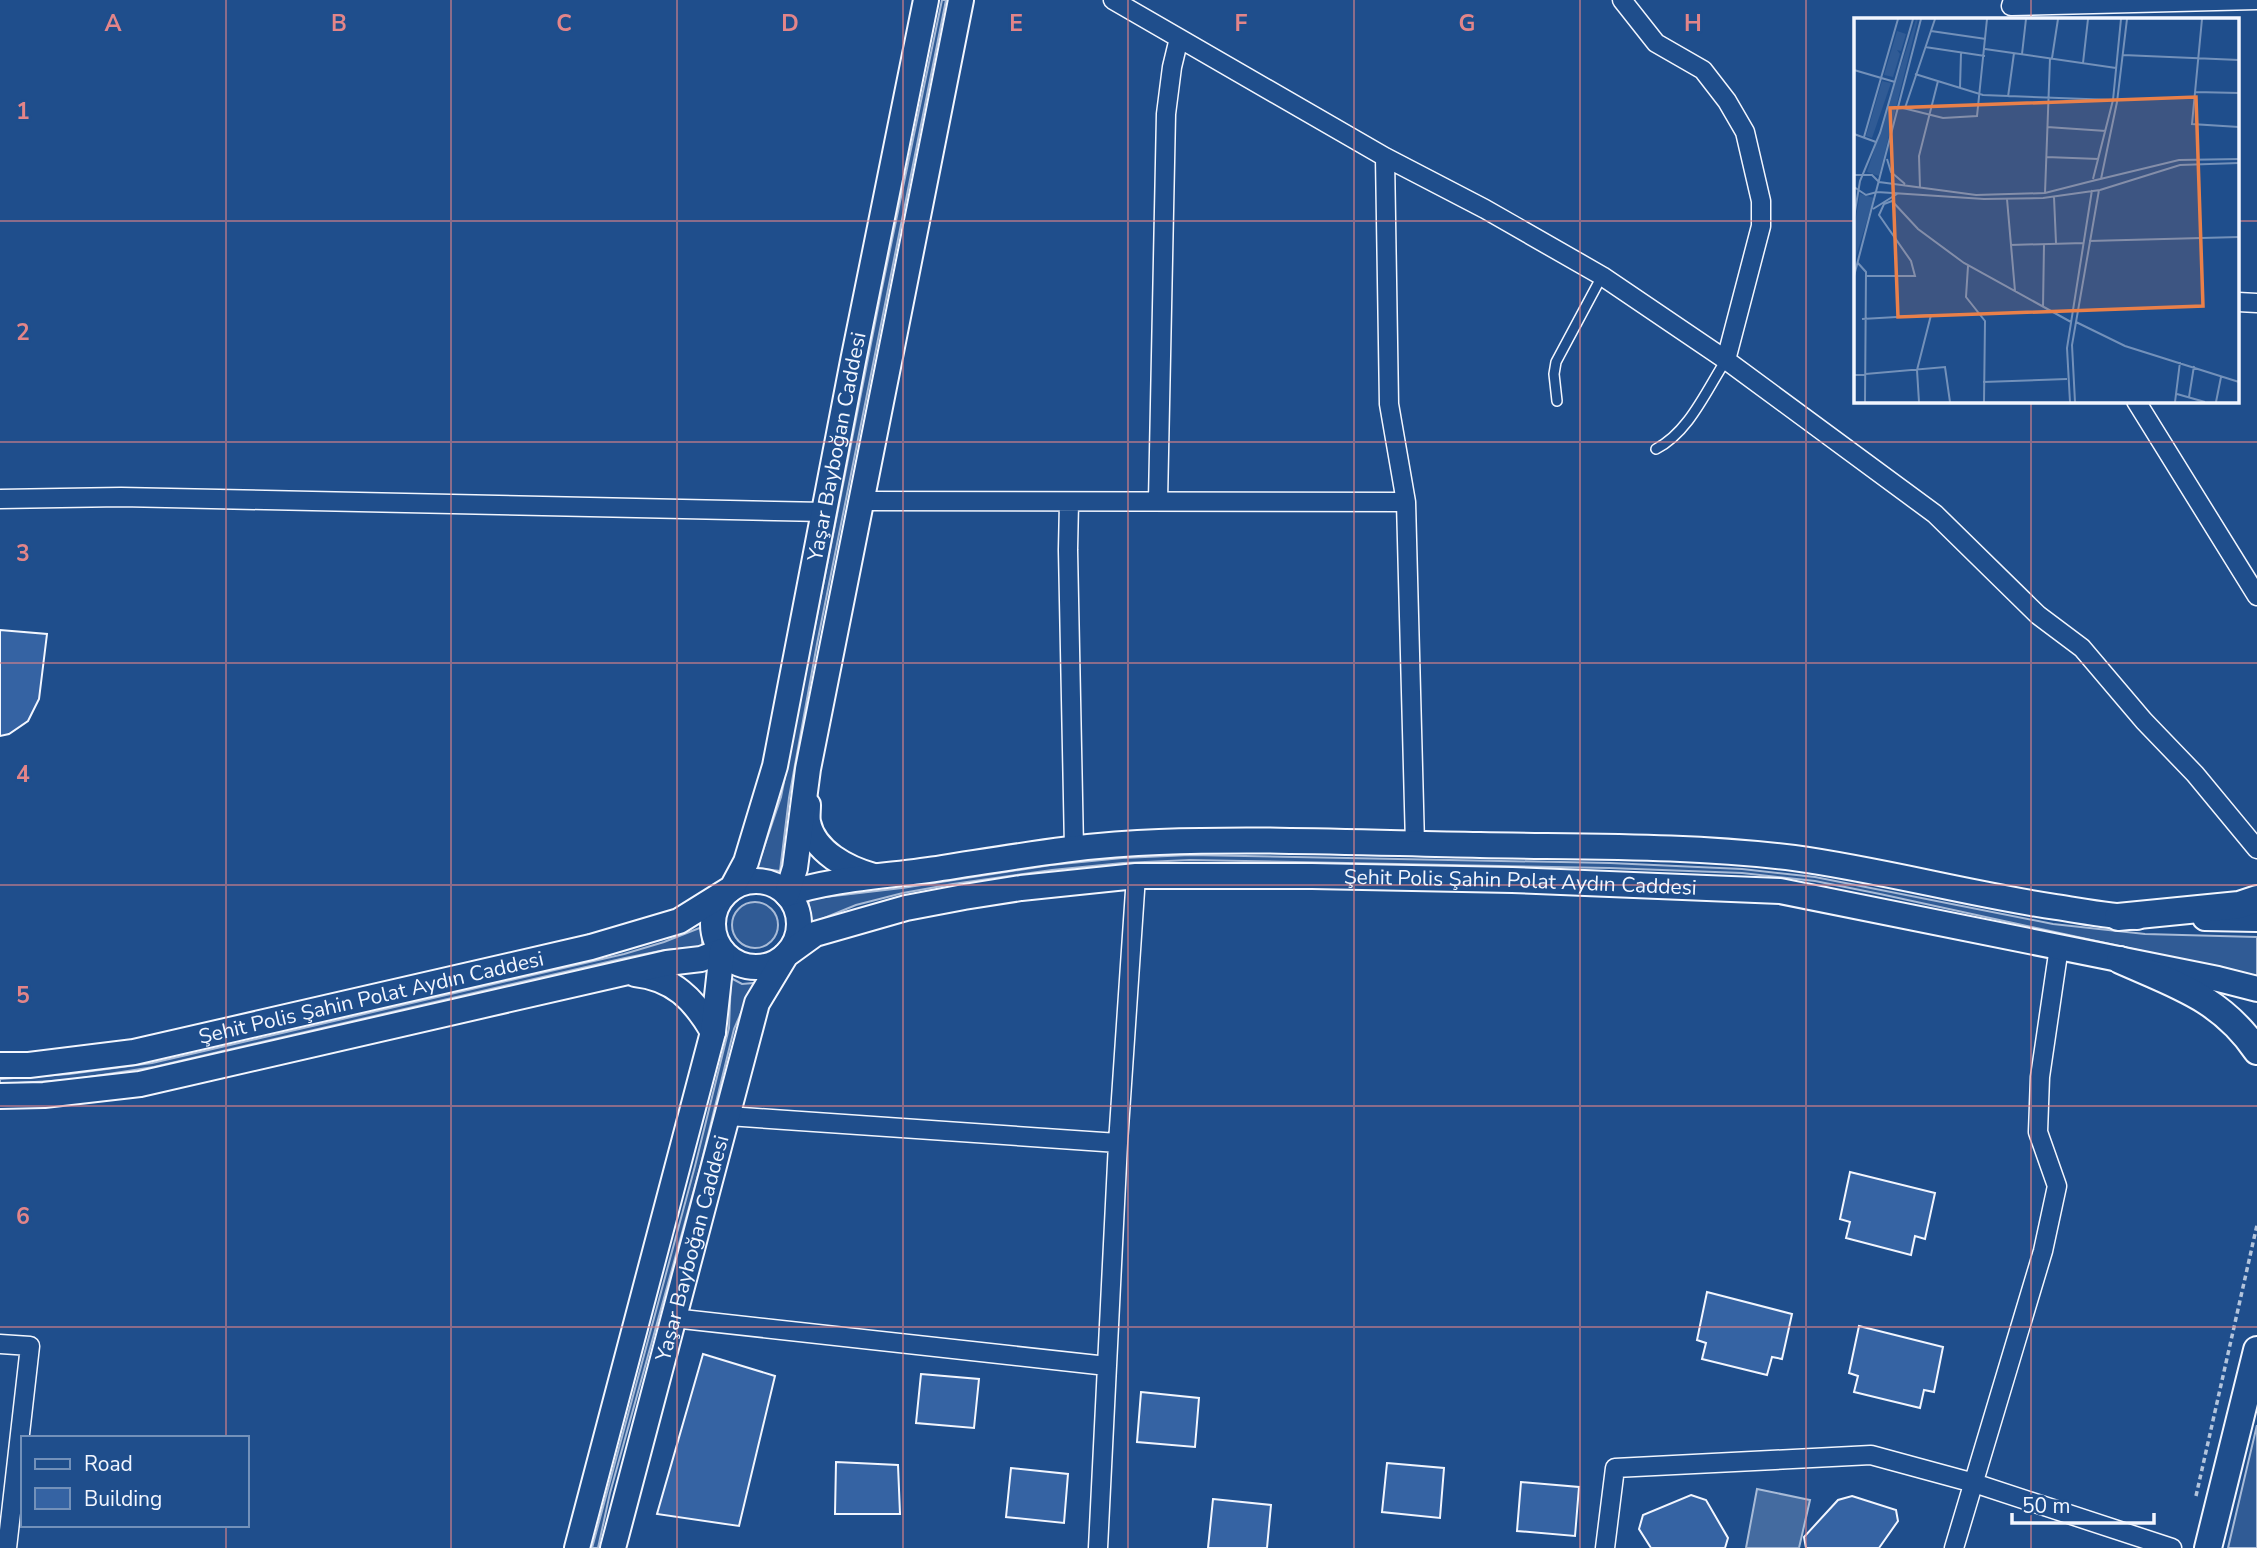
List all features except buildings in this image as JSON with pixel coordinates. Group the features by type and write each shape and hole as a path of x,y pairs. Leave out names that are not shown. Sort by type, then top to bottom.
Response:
{"main road":[{"name":"Yaşar Bayboğan Caddesi","path":"732,888 746,862 775,766 926,0"},
{"name":"Yaşar Bayboğan Caddesi","path":"787,894 794,868 808,769 961,0"},
{"path":"808,769 808,824 823,851 855,871 882,877"},
{"name":"Şehit Polis Şahin Polat Aydın Caddesi","path":"787,894 810,886 1074,848 1237,840 1696,851 1792,858 1874,871 2009,901 2118,917 2257,919"},
{"name":"Şehit Polis Şahin Polat Aydın Caddesi","path":"786,955 815,934 906,908 1021,888 1136,876 1512,880 1780,891 2257,989"},
{"path":"760,881 775,885 787,894 799,918 799,931 786,955 775,963 748,967 735,962 722,951 713,927 714,912 721,899 732,888 745,882 760,881"},
{"name":"Şehit Polis Şahin Polat Aydın Caddesi","path":"0,1065 29,1065 134,1052 592,947 679,921 732,888"},
{"path":"2118,917 2239,905 2257,899"},
{"name":"Yaşar Bayboğan Caddesi","path":"578,1548 713,1032 722,951"},
{"name":"Şehit Polis Şahin Polat Aydın Caddesi","path":"0,1096 44,1095 139,1084 624,972 701,959 722,951"},
{"name":"Yaşar Bayboğan Caddesi","path":"613,1548 757,1003 786,955"},
{"path":"2120,960 2202,996 2243,1030 2257,1051"},
{"path":"624,972 653,976 668,982 693,1002 713,1032"},
{"path":"2208,1548 2257,1350"}],"street":[{"path":"1113,0 1385,157 1485,209 1602,276 1726,360 1935,514 2038,615 2082,648 2257,849"},
{"path":"1622,0 1656,43 1703,70 1727,101 1745,132 1760,201 1761,226 1726,360"},
{"path":"2012,0 2011,6 2257,0"},
{"path":"1158,500 1166,114 1179,38"},
{"path":"1385,157 1389,404 1406,502 1415,844"},
{"path":"2137,402 2257,596"},
{"path":"0,499 121,497 825,512"},
{"path":"861,501 1406,502"},
{"path":"1069,502 1074,848"},
{"path":"1098,1548 1118,1143 1136,876"},
{"path":"1954,1548 2043,1251 2057,1186 2038,1132 2040,1077 2059,947"},
{"path":"728,1116 1118,1143"},
{"path":"673,1318 1107,1366"},
{"path":"0,1344 30,1346 7,1548"},
{"path":"1605,1548 1615,1468 1871,1455 1974,1483 2146,1544 2172,1548"}],"lane":[{"path":"1557,401 1554,382 1556,362 1602,276"},
{"path":"1656,449 1681,430 1726,360"}],"path":[{"path":"2196,1496 2257,1225"}],"shaded area":[{"path":"942,0 946,0 817,644 789,798 780,871 757,868 781,797"},
{"path":"1190,855 1610,863 1742,869 1815,877 2053,924 2145,934 2257,937 2257,976 1815,881 1742,873 1190,860 1052,870 953,884 856,905 812,923 808,899 902,888 1051,865"},
{"path":"755,902 771,909 778,925 771,941 755,948 739,941 732,925 739,909"},
{"path":"702,927 702,947 665,950 625,958 154,1067 69,1080 0,1084 0,1079 69,1074 152,1063 624,954"},
{"path":"731,978 742,984 754,983 734,1029 700,1168 610,1493 598,1548 592,1548 695,1166 729,1028"},
{"path":"2257,1425 2257,1548 2228,1548"},
{"path":"1757,1489 1810,1500 1799,1548 1746,1548"}]}
